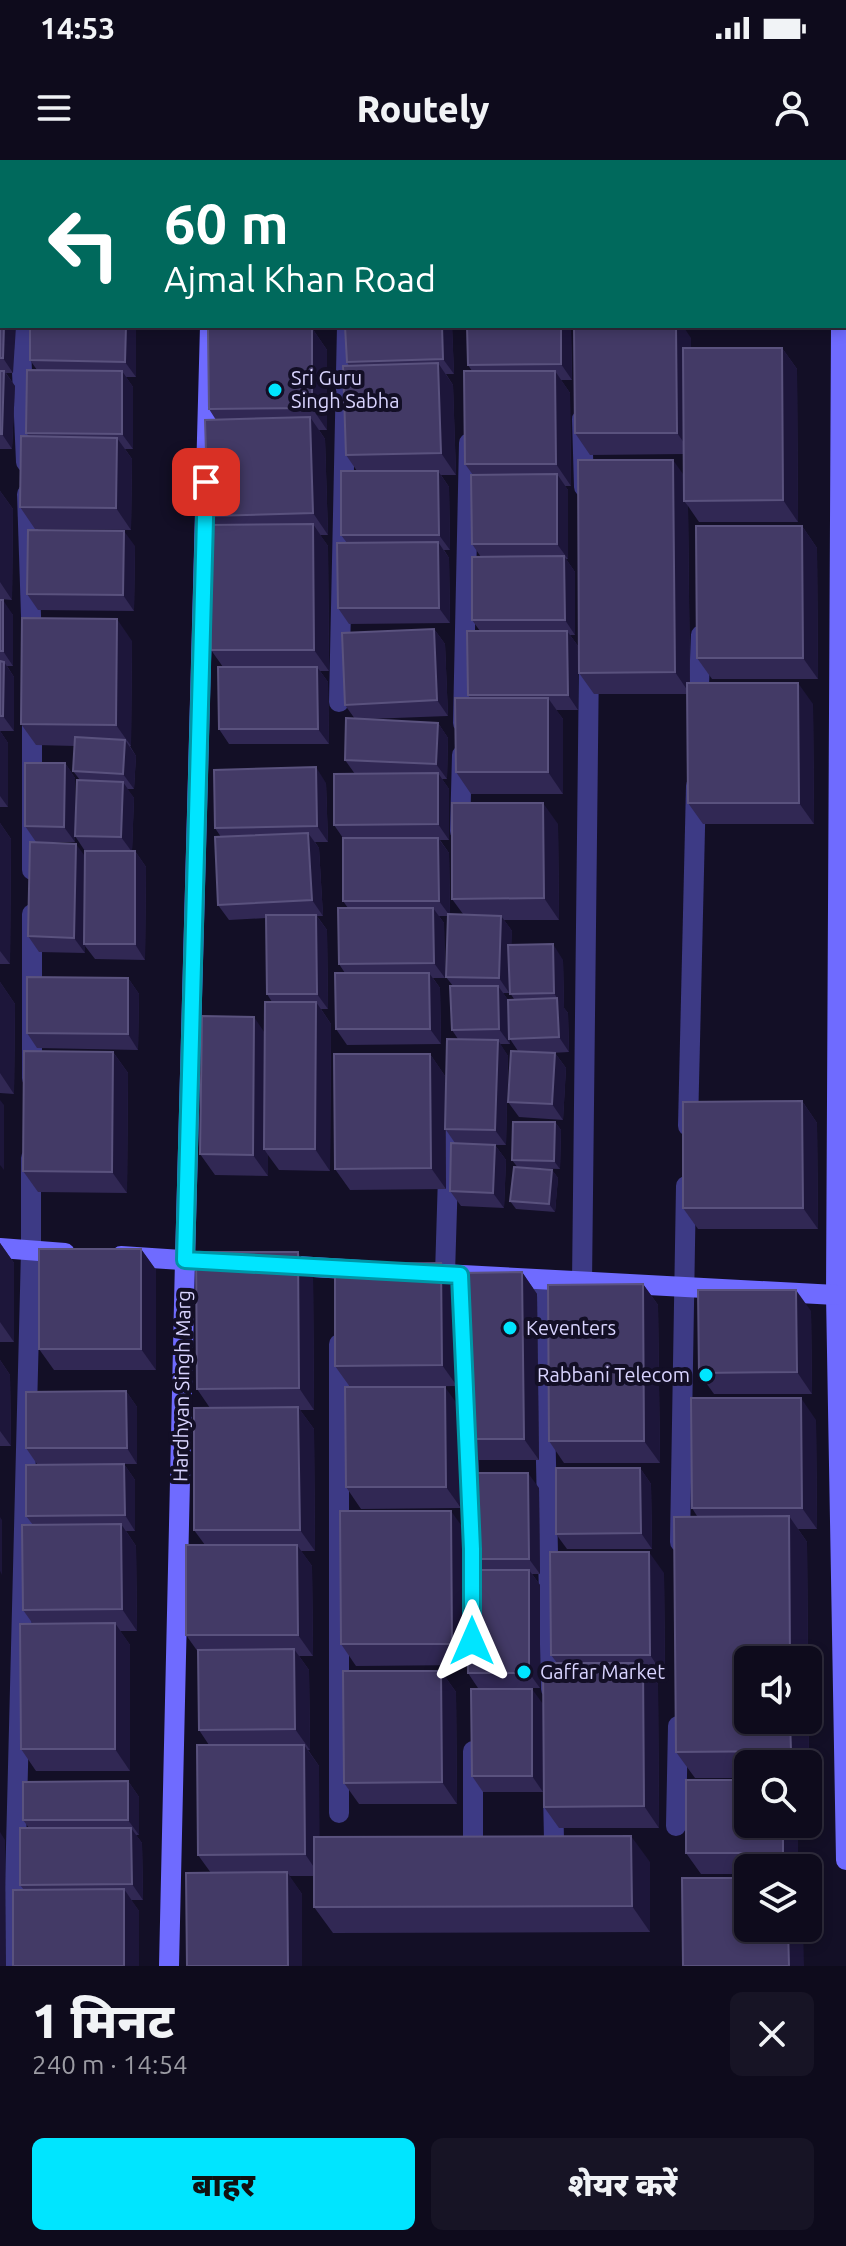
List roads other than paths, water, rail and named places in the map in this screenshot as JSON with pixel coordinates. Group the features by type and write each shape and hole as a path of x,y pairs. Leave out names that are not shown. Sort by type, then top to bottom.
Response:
{"street":[{"path":"20,328 32,664"},
{"name":"Hardhyan Singh Marg","path":"169,1966 210,328"},
{"path":"339,702 347,328"},
{"path":"841,328 836,1295 846,1860"},
{"path":"581,405 584,499"},
{"path":"459,851 469,422"},
{"path":"698,735 702,615"},
{"path":"582,1283 588,641"},
{"path":"32,696 32,1094"},
{"path":"687,1141 697,766"},
{"path":"451,1089 455,1280"},
{"path":"13,1966 32,1142"},
{"path":"680,1556 687,1172"},
{"path":"0,1248 78,1254"},
{"path":"108,1256 216,1262"},
{"path":"262,1264 340,1275 392,1271 455,1280 542,1281 836,1295"},
{"path":"542,1281 551,1713"},
{"path":"339,1322 339,1813"},
{"path":"466,1396 471,1519"},
{"path":"676,1826 678,1699"},
{"path":"473,1733 473,1855"},
{"path":"552,1776 554,1840"}],"place":[{"name":"Sri Guru Singh Sabha","path":"275,390"},
{"name":"Keventers","path":"510,1328"},
{"name":"Rabbani Telecom","path":"706,1375"},
{"name":"Gaffar Market","path":"524,1672"}]}
